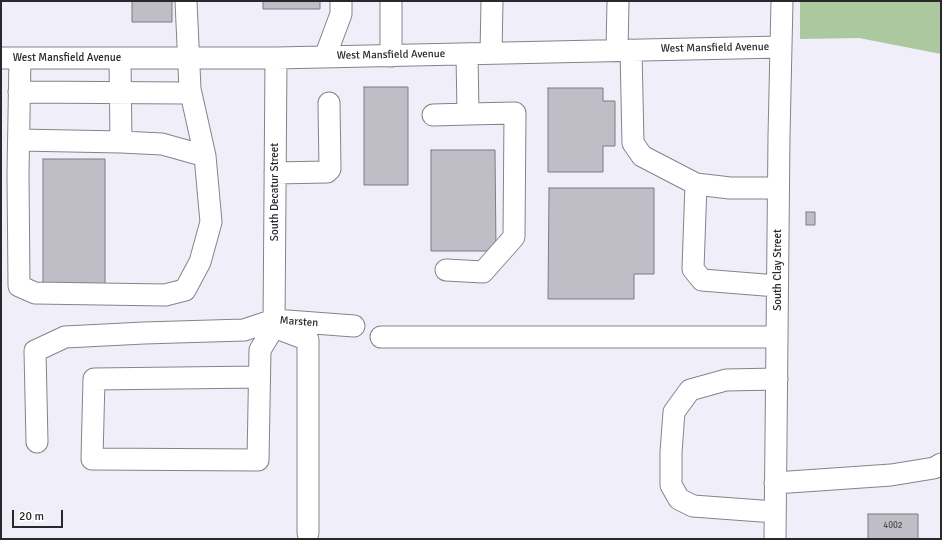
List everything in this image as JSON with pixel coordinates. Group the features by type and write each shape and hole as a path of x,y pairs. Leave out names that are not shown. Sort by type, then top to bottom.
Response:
{"street":[{"path":"10,58 20,92 19,286 35,293 165,294 185,290 200,262 211,222 205,156 190,89 186,1"},
{"path":"325,57 341,14 341,1"},
{"path":"391,1 391,56"},
{"path":"491,53 492,1"},
{"path":"618,1 633,143 642,156 696,184 730,188 778,188"},
{"name":"South Clay Street","path":"775,539 778,188 782,1"},
{"name":"West Mansfield Avenue","path":"10,58 276,58 781,47"},
{"path":"467,54 468,114"},
{"path":"120,58 121,142"},
{"name":"South Decatur Street","path":"274,324 276,58"},
{"path":"20,92 185,93 190,89"},
{"path":"275,173 327,172 330,168 329,103"},
{"path":"433,115 515,113 514,237 483,272 446,270"},
{"path":"19,140 162,144 205,156"},
{"path":"696,184 692,269 702,280 777,286"},
{"path":"260,376 94,378 92,459 258,460 260,376 260,350 274,324 308,340 308,533"},
{"name":"Marsten","path":"37,442 35,351 65,337 244,330 274,324 354,326"},
{"path":"381,337 777,337"},
{"path":"775,512 692,506 679,499 671,485 671,452 674,412 690,390 726,380 777,379"},
{"path":"776,483 891,475 934,468 941,464"}],"green space":[{"path":"800,1 941,1 941,54 859,38 800,39"}],"building":[{"path":"132,1 172,1 172,22 132,22"},
{"path":"263,1 320,1 320,9 263,9"},
{"path":"364,87 408,87 408,185 364,185"},
{"path":"548,88 603,88 603,101 615,101 615,146 603,146 603,172 548,172"},
{"path":"431,150 495,150 496,251 431,251"},
{"path":"43,159 105,159 105,289 43,289"},
{"path":"549,188 654,188 654,274 634,274 634,299 548,299"},
{"path":"806,212 815,212 815,225 806,225"},
{"path":"868,514 918,514 918,539 868,539"}]}
